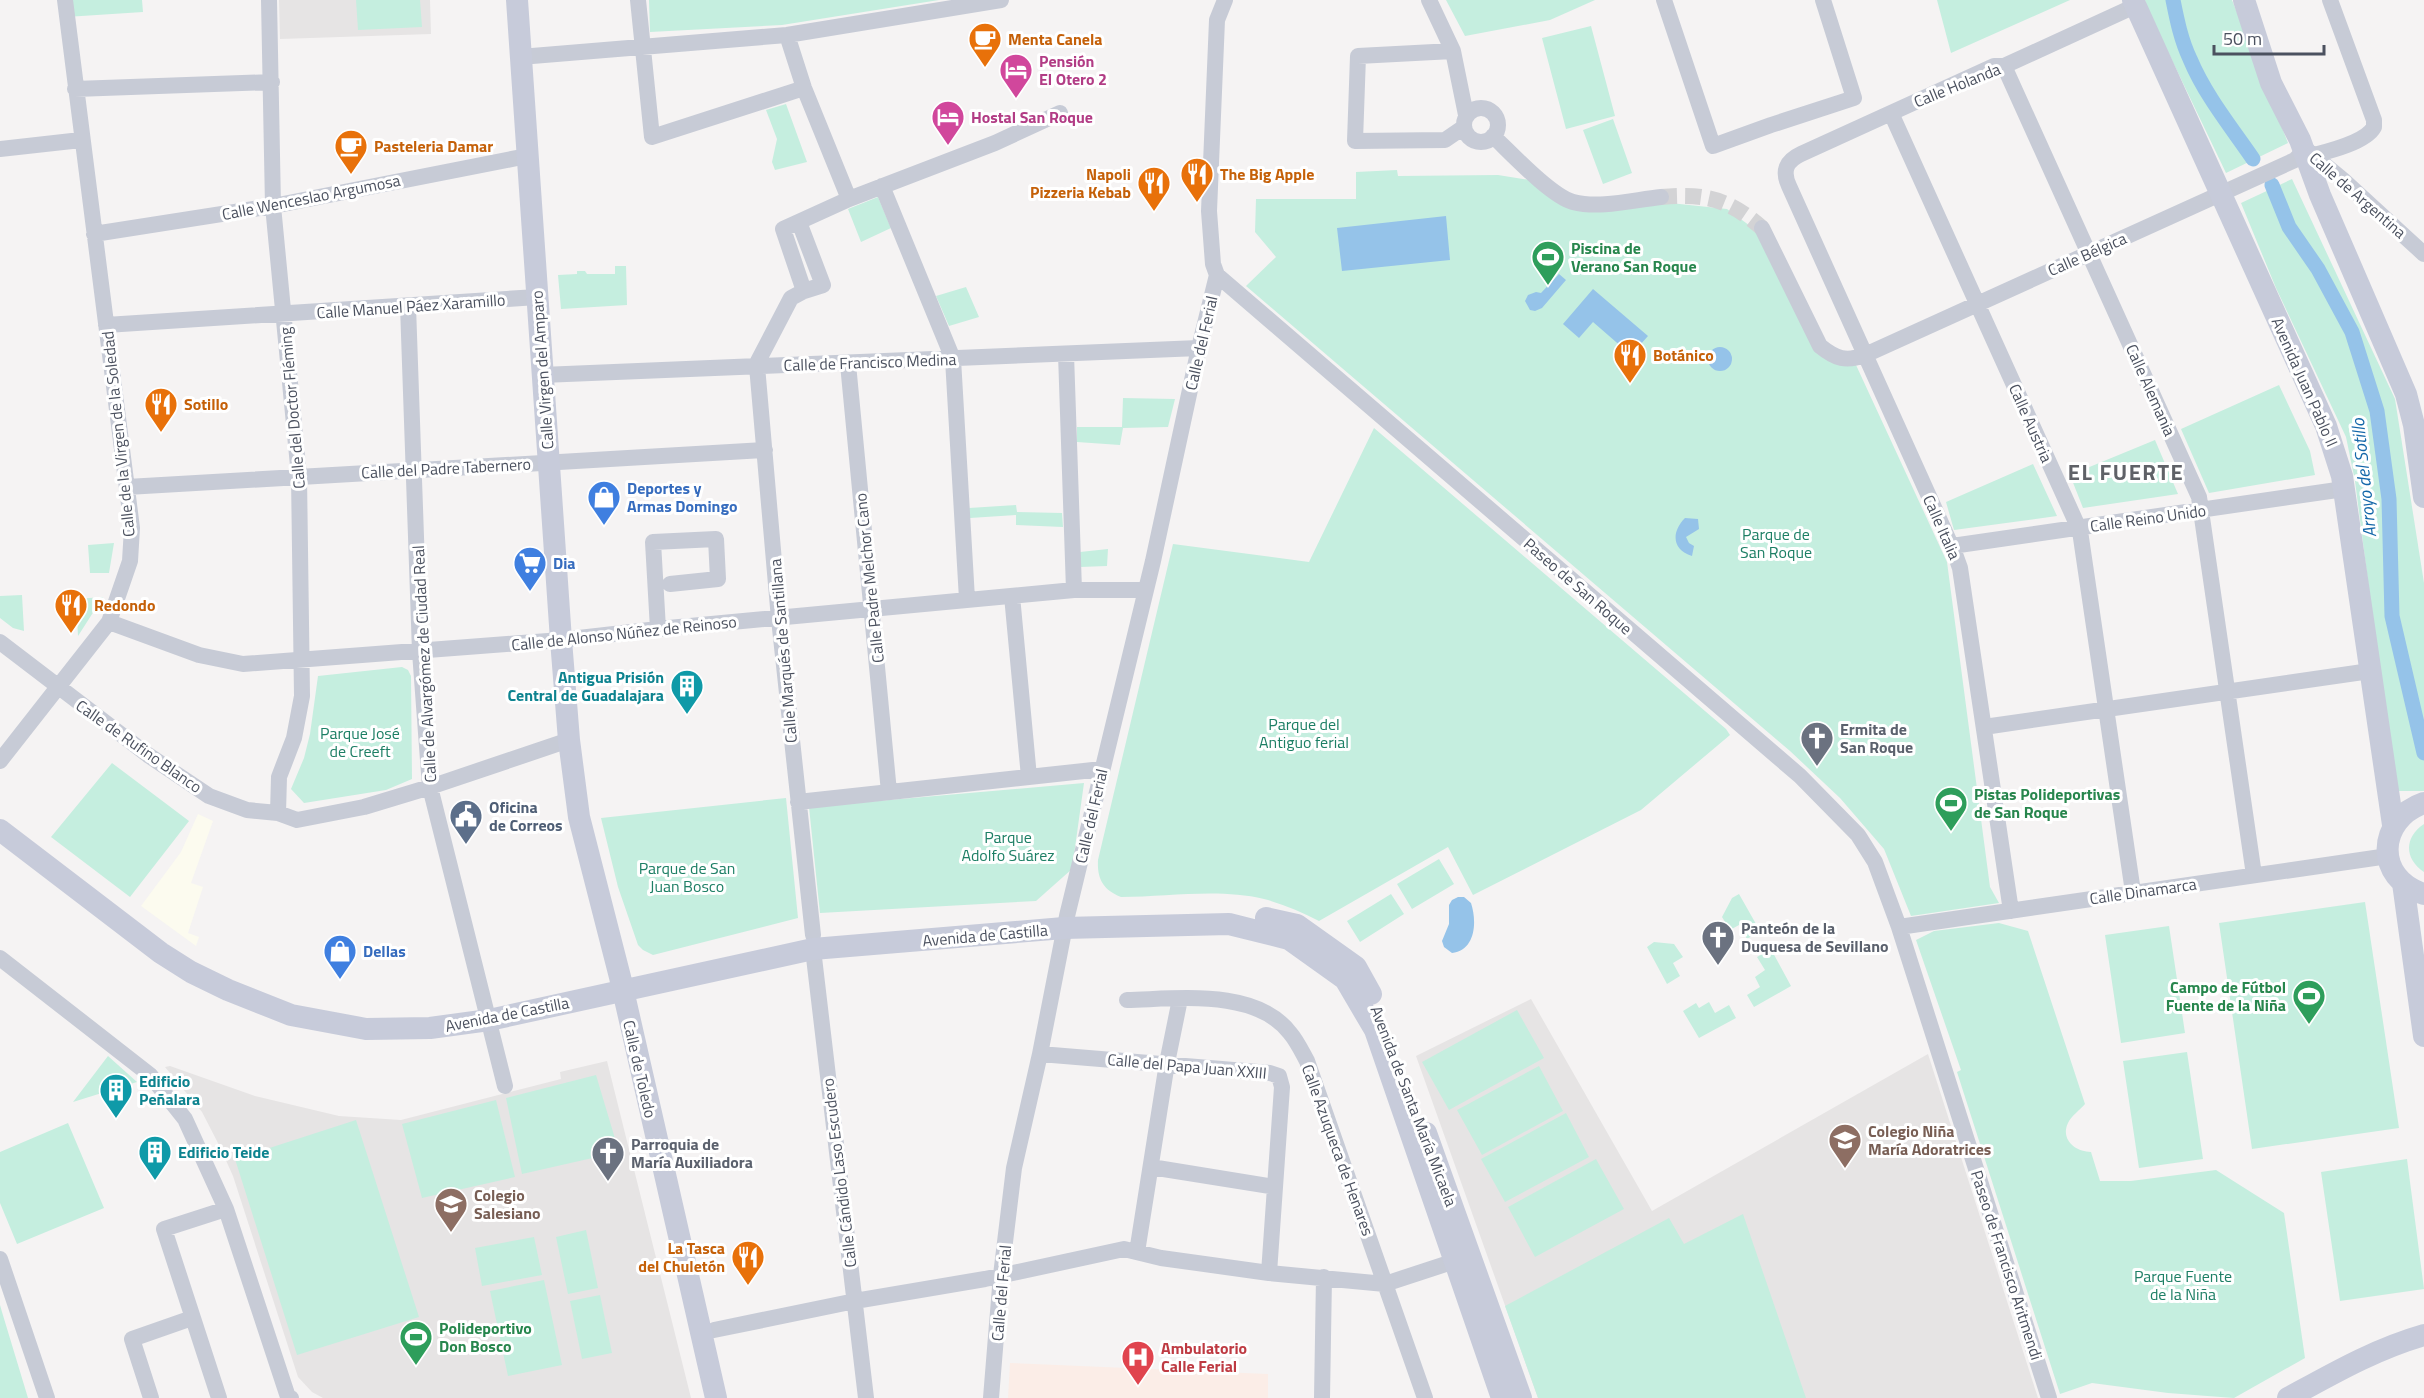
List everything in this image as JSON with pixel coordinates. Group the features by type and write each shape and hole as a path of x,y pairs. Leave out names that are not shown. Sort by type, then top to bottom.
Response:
{"street":[{"name":"Calle de la Virgen de la Soledad","path":"0,761 109,622 130,561 132,528 65,0"},
{"name":"Calle del Doctor Fléming","path":"269,0 273,82 273,206 299,476 302,696 294,738 279,777 278,813"},
{"name":"Calle Virgen del Amparo","path":"517,0 569,740"},
{"path":"638,0 652,137 804,88"},
{"path":"520,57 786,35 1001,0"},
{"name":"Calle del Ferial","path":"991,1398 1001,1275 1014,1168 1040,1054 1065,922 1145,590 1217,275 1213,264 1209,211 1217,20 1224,0"},
{"path":"1430,0 1453,51 1465,121 1468,135 1478,141 1488,140 1493,136 1498,125 1497,118 1489,110 1477,108 1465,121 1445,140 1356,141 1358,56 1453,51"},
{"path":"1664,0 1713,146 1854,98 1823,0"},
{"name":"Calle de Argentina","path":"2244,0 2271,83 2308,151 2424,254"},
{"path":"2330,0 2374,120 2374,127 2365,137 2328,152 2308,151 2329,216 2406,394 2414,424 2424,497"},
{"name":"Calle Holanda","path":"1785,171 1788,162 1796,156 1994,66 2004,66 2134,3"},
{"name":"Avenida Juan Pablo II","path":"2134,3 2326,426 2340,463 2393,825 2388,842 2388,856"},
{"path":"786,35 804,88 849,199"},
{"name":"Calle Alemania","path":"2004,66 2198,493 2254,875"},
{"path":"75,89 273,82"},
{"path":"756,366 791,298 804,291 783,229 849,199 995,142 1060,113"},
{"name":"Calle Austria","path":"1891,113 2079,528 2133,892"},
{"path":"1493,136 1556,193 1571,201 1592,205 1661,197"},
{"path":"0,149 81,140"},
{"name":"Calle Bélgica","path":"1762,228 1820,346 1834,358 1853,359 2221,194 2295,160 2308,151"},
{"name":"Calle Wenceslao Argumosa","path":"94,234 273,206 527,156"},
{"name":"Calle Italia","path":"1785,171 1788,186 1952,546 1962,576 2011,911"},
{"path":"882,186 953,359 967,599"},
{"name":"Paseo de San Roque","path":"1217,275 1800,776 1858,835 1875,862 1899,927"},
{"name":"Calle Manuel Páez Xaramillo","path":"106,326 537,297"},
{"name":"Calle de Alvargómez de Ciudad Real","path":"408,306 420,652 430,787 505,1086"},
{"name":"Calle de Francisco Medina","path":"542,375 1199,348"},
{"path":"1066,354 1074,590"},
{"name":"Calle Padre Melchor Cano","path":"848,364 889,792"},
{"name":"Calle Marqués de Santillana","path":"756,366 779,619 813,942"},
{"name":"Calle del Padre Tabernero","path":"127,487 765,450"},
{"name":"Calle Reino Unido","path":"1952,546 2344,489"},
{"path":"658,629 653,542 716,538 718,579 670,584"},
{"name":"Calle de Alonso Núñez de Reinoso","path":"109,622 199,655 243,664 561,640 1074,590 1145,590"},
{"path":"1012,596 1029,777"},
{"name":"Calle de Rufino Blanco","path":"0,642 148,756 209,796 247,810 278,813 297,820 364,807 569,740"},
{"path":"1984,727 2370,671"},
{"name":"Calle de Toledo","path":"569,740 579,817 731,1398"},
{"path":"798,802 1102,769"},
{"path":"2393,825 2411,808 2424,803"},
{"name":"Avenida de Castilla","path":"0,830 161,953 191,972 228,990 291,1015 366,1029 430,1029 489,1020 813,942 1065,922"},
{"path":"2388,856 2396,875 2403,883 2414,891 2424,894"},
{"name":"Calle Dinamarca","path":"1899,927 2388,856"},
{"path":"2403,883 2424,1036"},
{"name":"Avenida de Santa María Micaela","path":"1065,922 1233,910 1297,925 1356,967 1386,1022 1462,1258 1502,1398"},
{"name":"Paseo de Francisco Aritmendi","path":"1899,927 2049,1398"},
{"name":"Calle Cándido Laso Escudero","path":"813,942 866,1398"},
{"path":"0,958 150,1075 185,1119 226,1209 288,1398"},
{"name":"Calle de Toledo","path":"625,986 716,1398"},
{"path":"1137,1252 1167,1063 1180,999"},
{"name":"Calle Azuqueca de Henares","path":"1127,1000 1215,999 1250,1005 1267,1013 1289,1031 1307,1061 1425,1398"},
{"name":"Calle del Papa Juan XXIII","path":"1040,1054 1167,1063 1270,1073 1279,1076 1282,1087 1269,1273"},
{"path":"1151,1167 1275,1187"},
{"path":"219,1398 164,1229 226,1209"},
{"path":"714,1329 855,1301 985,1280 1124,1249 1161,1258 1269,1273 1385,1284 1462,1258"},
{"name":"Avenida de Santa María Micaela","path":"1462,1258 1521,1398"},
{"path":"0,1259 47,1398"},
{"path":"1322,1398 1324,1277"},
{"path":"151,1398 132,1339 192,1318"},
{"path":"2288,1398 2398,1342 2424,1335"}],"shaded area":[{"path":"279,0 430,0 431,34 280,39"},
{"path":"198,814 213,821 191,883 203,887 188,933 199,937 196,946 141,906 181,852"},
{"name":"Colegio Niña María Adoratrices","path":"1531,999 1652,1211 1928,1054 2038,1398 1538,1398 1416,1056"},
{"name":"Colegio Salesiano","path":"607,1061 691,1398 323,1398 312,1392 298,1377 233,1176 219,1145 202,1112 165,1067 170,1066 255,1096 339,1116 401,1120 561,1079 560,1072"},
{"name":"Ambulatorio Calle Ferial","path":"1010,1363 1268,1374 1268,1398 1008,1398"}],"green space":[{"path":"65,0 142,0 143,12 66,17"},
{"path":"356,0 420,0 422,27 358,30"},
{"path":"649,0 939,0 782,25 650,32"},
{"path":"1446,0 1595,0 1550,20 1465,36"},
{"path":"1937,0 2070,0 1951,53"},
{"path":"2145,0 2232,0 2288,143 2226,173"},
{"path":"1591,26 1615,116 1566,129 1542,38"},
{"path":"786,104 807,162 775,170 772,162 777,139 766,110"},
{"path":"1613,119 1632,173 1603,184 1583,130"},
{"name":"Parque de San Roque","path":"1397,170 1398,176 1498,175 1536,181 1580,210 1670,203 1727,209 1757,231 1806,331 1856,365 1947,562 1990,887 1999,903 1911,916 1884,849 1840,798 1790,751 1246,286 1276,257 1255,232 1256,199 1356,199 1356,172"},
{"path":"2292,179 2395,399 2424,583 2424,791 2395,791 2355,481 2346,437 2276,288 2241,203"},
{"path":"878,197 891,228 861,242 848,209"},
{"path":"615,266 626,266 627,305 561,309 558,275 577,274 577,271 585,271 587,274 615,274"},
{"path":"966,287 979,317 949,326 936,296"},
{"path":"2279,385 2310,451 2315,475 2209,493 2181,429"},
{"path":"1123,398 1175,399 1168,427 1123,428 1120,445 1077,442 1077,427 1122,427"},
{"name":"Parque del Antiguo ferial","path":"1374,428 1726,729 1730,735 1641,810 1473,895 1448,847 1319,921 1278,903 1247,896 1211,894 1121,897 1115,894 1102,883 1098,860 1173,544 1309,562"},
{"path":"2155,440 2178,494 2083,508 2070,475"},
{"path":"2033,464 2057,516 1954,530 1946,502"},
{"path":"1016,505 1017,512 1062,513 1063,527 1016,525 1016,515 970,518 969,508"},
{"path":"114,543 109,573 90,573 88,545"},
{"path":"1108,549 1107,566 1080,567 1080,552"},
{"path":"22,595 24,631 13,628 0,618 0,596"},
{"path":"103,597 78,636 76,599"},
{"name":"Parque José de Creeft","path":"402,667 408,670 411,676 412,779 386,790 304,803 291,789 304,758 310,734 318,676"},
{"path":"112,763 189,821 130,897 51,837"},
{"name":"Parque Adolfo Suárez","path":"1084,783 1072,869 1036,901 820,913 809,807"},
{"name":"Parque de San Juan Bosco","path":"786,798 798,918 653,955 643,950 638,945 618,887 601,818"},
{"path":"2424,824 2424,872 2413,861 2409,848 2413,835"},
{"path":"1439,859 1454,884 1412,909 1397,884"},
{"path":"1391,894 1404,914 1360,942 1347,921"},
{"path":"1739,894 1760,931 1747,939 1739,925 1730,930 1722,917 1732,898"},
{"name":"Campo de Fútbol Fuente de la Niña","path":"2365,902 2399,1128 2252,1149 2219,923"},
{"name":"Parque Fuente de la Niña","path":"1999,923 2028,931 2085,1104 2068,1123 2066,1135 2068,1140 2080,1150 2091,1152 2100,1181 2131,1181 2216,1170 2284,1213 2305,1358 2234,1398 2168,1393 2092,1383 2060,1394 1957,1072 1961,1070 1916,940 1934,931"},
{"path":"2169,926 2185,1033 2121,1043 2105,935"},
{"path":"1654,942 1674,944 1683,957 1673,963 1680,976 1667,984 1647,947"},
{"path":"1771,949 1791,986 1754,1007 1747,995 1760,987 1755,977 1765,970 1757,957"},
{"path":"1709,1002 1715,1013 1729,1005 1736,1018 1699,1038 1683,1011 1696,1003 1699,1008"},
{"path":"1517,1010 1544,1058 1449,1110 1422,1062"},
{"path":"2187,1052 2203,1159 2139,1168 2123,1061"},
{"path":"108,1056 137,1082 73,1102"},
{"path":"1539,1066 1563,1111 1482,1155 1457,1110"},
{"path":"596,1075 619,1152 522,1174 506,1098"},
{"path":"496,1100 515,1177 422,1198 402,1124"},
{"path":"1566,1113 1589,1157 1505,1202 1481,1159"},
{"path":"356,1120 419,1317 297,1355 235,1159"},
{"path":"68,1123 104,1208 17,1244 0,1203 0,1152"},
{"path":"1596,1159 1624,1209 1535,1257 1508,1207"},
{"path":"2407,1159 2424,1289 2340,1301 2321,1172"},
{"path":"1743,1214 1806,1398 1538,1398 1505,1306 1669,1218 1684,1244"},
{"path":"586,1230 598,1288 568,1294 556,1237"},
{"path":"534,1237 542,1275 482,1286 475,1248"},
{"path":"544,1280 562,1365 508,1376 490,1291"},
{"path":"600,1295 612,1353 582,1359 570,1301"},
{"path":"0,1305 2,1312 28,1398 0,1398"}],"water":[{"path":"1446,216 1450,260 1342,271 1337,228"},
{"path":"1559,274 1566,280 1542,308 1535,311 1530,310 1525,301 1528,295 1541,293"},
{"path":"1593,289 1648,336 1631,355 1593,322 1579,338 1563,324"},
{"path":"1720,347 1728,351 1732,359 1728,367 1720,371 1712,367 1708,359 1712,351"},
{"path":"1685,518 1698,519 1699,529 1686,537 1694,546 1692,556 1680,550 1676,540 1677,529"},
{"path":"1458,897 1464,897 1471,903 1474,926 1473,934 1466,946 1452,953 1444,947 1442,941 1449,924 1449,905"}],"waterway":[{"name":"Arroyo del Sotillo","path":"2173,0 2182,37 2196,72 2253,159"},
{"name":"Arroyo del Sotillo","path":"2272,185 2289,227 2318,269 2352,332 2377,411 2389,499 2392,616 2424,753"}],"tunnel":[{"path":"1661,197 1691,196 1716,200 1738,210 1762,228"}],"place":[{"name":"Menta Canela","path":"985,68"},
{"name":"Pensión El Otero 2","path":"1016,99"},
{"name":"Hostal San Roque","path":"948,146"},
{"name":"Pasteleria Damar","path":"351,175"},
{"name":"The Big Apple","path":"1197,203"},
{"name":"Napoli Pizzeria Kebab","path":"1154,212"},
{"name":"Piscina de Verano San Roque","path":"1548,286"},
{"name":"Botánico","path":"1630,384"},
{"name":"Sotillo","path":"161,433"},
{"name":"Deportes y Armas Domingo","path":"604,526"},
{"name":"Dia","path":"530,592"},
{"name":"Redondo","path":"71,634"},
{"name":"Antigua Prisión Central de Guadalajara","path":"687,715"},
{"name":"Ermita de San Roque","path":"1817,767"},
{"name":"Pistas Polideportivas de San Roque","path":"1951,832"},
{"name":"Oficina de Correos","path":"466,845"},
{"name":"Panteón de la Duquesa de Sevillano","path":"1718,966"},
{"name":"Dellas","path":"340,980"},
{"name":"Campo de Fútbol Fuente de la Niña","path":"2309,1025"},
{"name":"Edificio Peñalara","path":"116,1119"},
{"name":"Colegio Niña María Adoratrices","path":"1845,1169"},
{"name":"Edificio Teide","path":"155,1181"},
{"name":"Parroquia de María Auxiliadora","path":"608,1182"},
{"name":"Colegio Salesiano","path":"451,1233"},
{"name":"La Tasca del Chuletón","path":"748,1286"},
{"name":"Polideportivo Don Bosco","path":"416,1366"},
{"name":"Ambulatorio Calle Ferial","path":"1138,1386"}],"district":[{"name":"EL FUERTE","path":"2126,472"}]}
